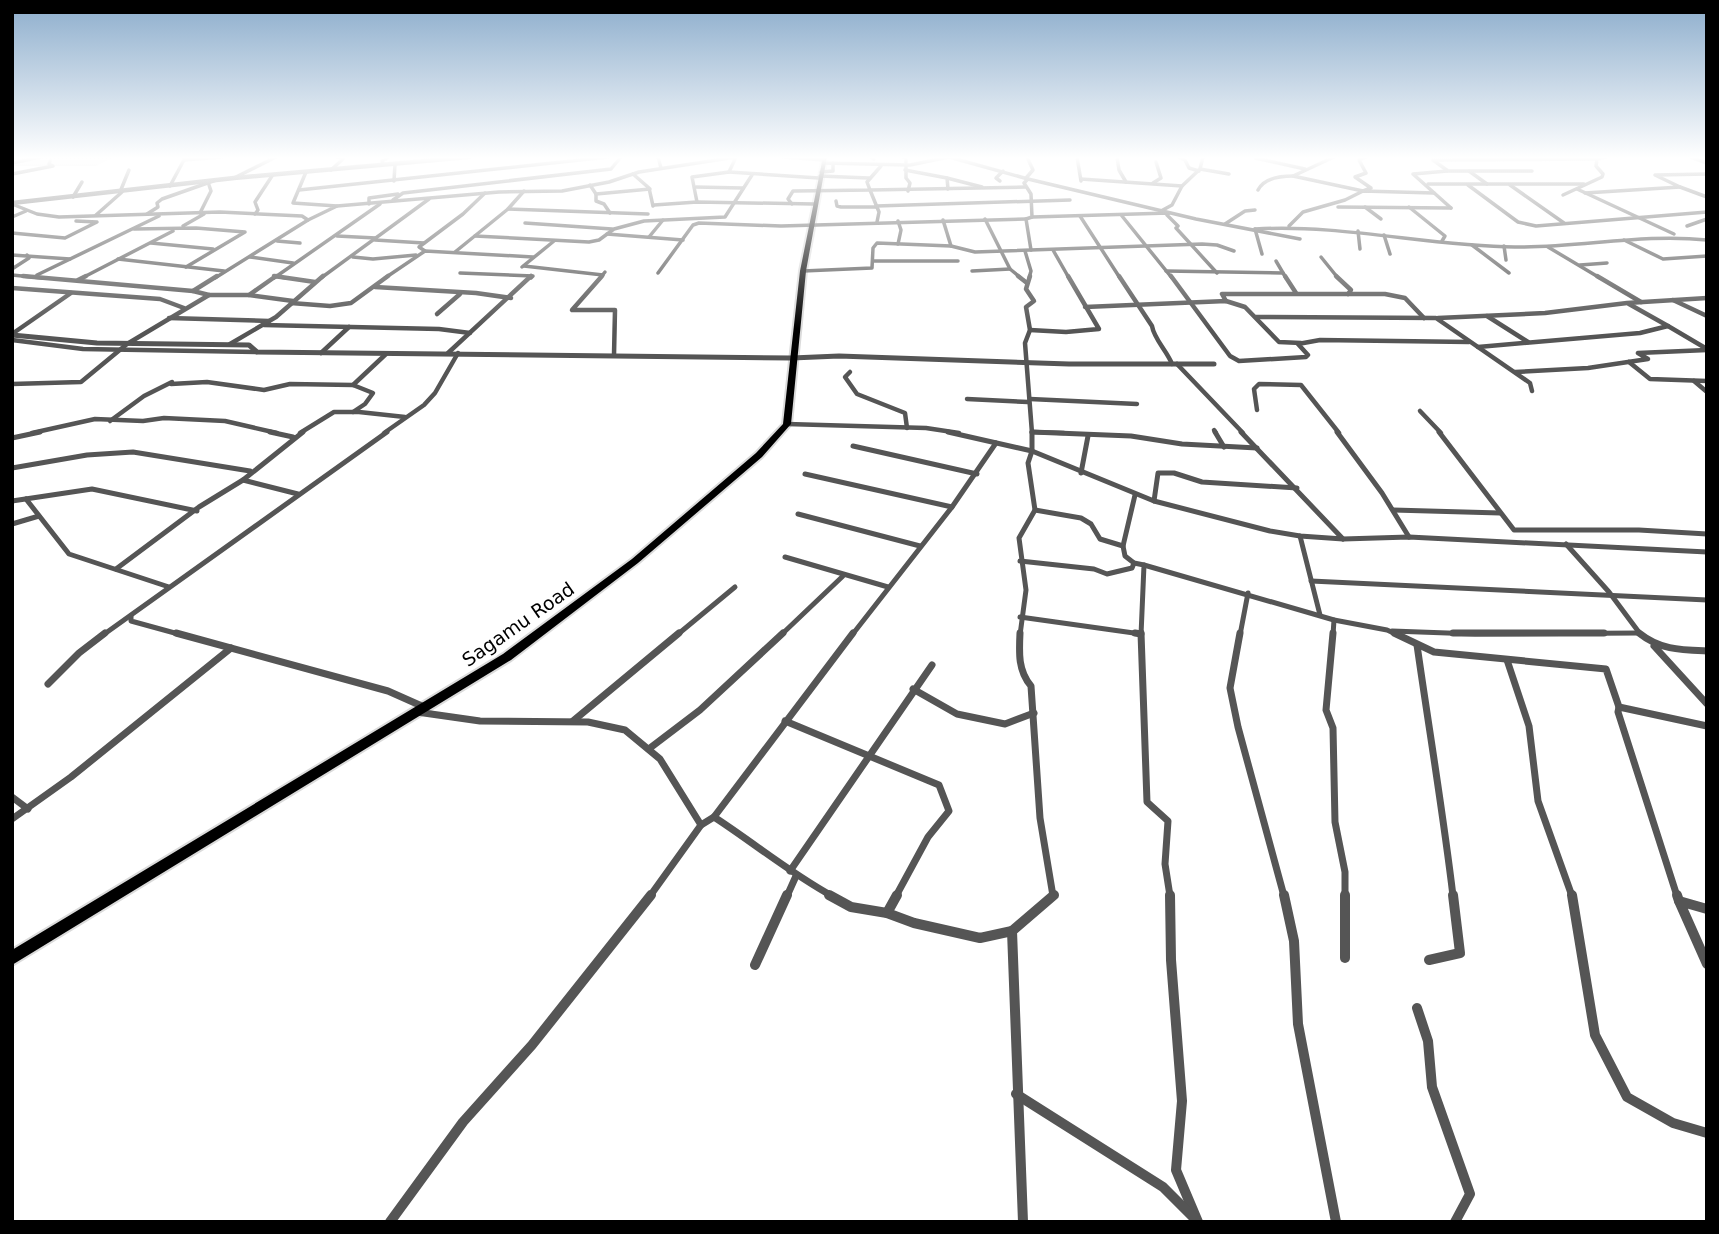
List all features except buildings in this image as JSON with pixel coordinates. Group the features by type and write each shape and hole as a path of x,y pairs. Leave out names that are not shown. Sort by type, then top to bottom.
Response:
{"highway":[{"path":"787,424 792,358 812,215"},
{"name":"Sagamu Road","path":"12,958 508,657 635,561 759,456 787,424"}],"street":[{"path":"46,215 59,217 180,215"},
{"path":"183,228 201,215"},
{"path":"269,215 302,216 307,220"},
{"path":"193,291 319,215"},
{"path":"249,295 365,215"},
{"path":"226,346 267,323 316,282 408,215"},
{"path":"425,251 419,247 462,215"},
{"path":"455,253 501,215"},
{"path":"604,215 626,215"},
{"path":"648,215 646,217 651,221"},
{"path":"475,236 594,241 614,229 651,221 726,217 728,215"},
{"path":"877,222 878,215"},
{"path":"659,273 693,225 699,223 877,222 1144,215"},
{"path":"1167,215 1178,226 1176,228 1217,272"},
{"path":"1177,215 1300,239"},
{"path":"1223,224 1239,215"},
{"path":"1289,226 1297,215"},
{"path":"1375,215 1381,219"},
{"path":"1418,215 1445,236 1442,241"},
{"path":"1510,215 1523,224 1536,226 1683,215"},
{"path":"1553,215 1565,223"},
{"path":"1631,215 1679,236"},
{"path":"35,276 159,216"},
{"path":"1080,216 1175,364 1343,538"},
{"path":"1122,216 1227,352 1239,361 1306,357 1308,355 1298,345 1302,343"},
{"path":"985,219 1010,269 1027,283"},
{"path":"1026,219 1031,250"},
{"path":"649,237 663,220"},
{"path":"943,220 950,246"},
{"path":"12,233 65,237 97,222 76,221"},
{"path":"811,221 835,222"},
{"path":"898,221 901,230 898,244"},
{"path":"1687,226 1707,221"},
{"path":"525,223 614,229"},
{"path":"1255,229 1289,226 1504,246 1546,246 1679,236 1707,240"},
{"path":"78,280 176,230 183,228 244,232 186,267"},
{"path":"134,229 176,230"},
{"path":"1255,229 1262,254"},
{"path":"1358,231 1360,248"},
{"path":"607,234 683,240"},
{"path":"1384,235 1390,254"},
{"path":"335,236 424,243"},
{"path":"1622,240 1663,259 1707,256"},
{"path":"275,241 300,243"},
{"path":"519,275 533,257 554,241"},
{"path":"151,243 215,249"},
{"path":"803,271 870,269 874,245 950,246 970,251 1025,251 1191,244 1217,245 1234,251"},
{"path":"1470,244 1509,273"},
{"path":"1504,246 1506,260"},
{"path":"1546,246 1641,302"},
{"path":"1030,330 1098,330 1100,327 1085,307 1053,250"},
{"path":"353,257 373,259 425,251 533,257"},
{"path":"1025,251 1031,271 1026,289 1034,301 1026,307 1030,330"},
{"path":"12,272 193,291 209,295 249,295 292,302 341,305 351,303 375,287 416,254"},
{"path":"12,255 70,259"},
{"path":"12,272 26,262 29,258 27,255"},
{"path":"249,257 293,263"},
{"path":"1321,257 1327,267 1351,290 1348,294"},
{"path":"118,259 226,271"},
{"path":"873,261 958,261"},
{"path":"1276,261 1296,293"},
{"path":"1578,265 1607,263"},
{"path":"524,266 604,274 572,310 615,310 614,355"},
{"path":"460,273 533,276 540,275 546,269"},
{"path":"972,271 1010,269"},
{"path":"1166,271 1283,273"},
{"path":"274,276 316,282"},
{"path":"448,352 533,276"},
{"path":"375,287 511,298"},
{"path":"12,288 160,299 184,308"},
{"path":"12,336 71,293"},
{"path":"437,314 460,293"},
{"path":"1284,293 1291,301"},
{"path":"1226,301 1222,294 1401,296 1424,318"},
{"path":"12,384 80,383 127,344 209,295"},
{"path":"1256,317 1487,316 1707,298"},
{"path":"1671,300 1707,316"},
{"path":"1085,307 1226,301 1241,305 1279,342 1469,342"},
{"path":"1627,303 1707,350"},
{"path":"1487,316 1530,343"},
{"path":"169,318 439,329 470,333"},
{"path":"1436,318 1530,383 1532,391"},
{"path":"1478,347 1640,333 1668,326"},
{"path":"321,353 349,327"},
{"path":"713,817 751,841 793,874 851,907 887,912 914,923 980,938 1012,931 1054,895 1040,818 1031,686 1023,677 1019,655 1020,617 1026,590 1019,538 1035,510 1028,463 1032,451 1032,432 1025,362 1025,337 1030,330"},
{"path":"12,336 127,344 249,345 257,352"},
{"path":"12,336 83,349 121,350 792,358 839,355 1025,362 1214,364"},
{"path":"1515,372 1588,368 1648,359 1638,353 1707,350"},
{"path":"48,684 79,653 424,405 435,393 458,353"},
{"path":"353,385 386,354"},
{"path":"1629,362 1650,379 1707,381"},
{"path":"850,372 845,377 857,394 905,413 907,428"},
{"path":"1694,381 1707,392"},
{"path":"110,421 144,396 172,383 207,382 264,390 290,384 353,385 373,393 365,404 352,412"},
{"path":"1257,410 1254,390 1259,384 1301,385 1393,510 1409,537"},
{"path":"967,399 1137,404"},
{"path":"1420,411 1445,438 1514,530 1639,530 1707,534"},
{"path":"116,569 243,480 250,471 282,449 293,437 334,412 405,417"},
{"path":"12,438 95,419 110,421 164,418 225,421 293,437"},
{"path":"787,424 952,432 1032,451 1154,501 1300,536 1409,537 1707,552"},
{"path":"1214,430 1224,447"},
{"path":"1032,432 1140,436 1224,447 1258,448"},
{"path":"1081,472 1088,436"},
{"path":"390,1222 463,1122 532,1045 634,919 701,825 713,817 952,507 996,443"},
{"path":"853,446 977,474"},
{"path":"12,468 88,455 132,452 183,458 250,471"},
{"path":"1154,501 1158,473 1174,473 1202,482 1297,488"},
{"path":"805,474 952,507"},
{"path":"243,480 298,494"},
{"path":"12,501 92,488 197,511"},
{"path":"1135,495 1123,546 1125,556 1134,563 1248,593 1334,620 1387,630 1475,634 1640,633"},
{"path":"26,499 69,554 169,587"},
{"path":"1035,510 1081,518 1091,524 1100,539 1123,546"},
{"path":"1393,510 1500,513"},
{"path":"798,514 920,546"},
{"path":"12,524 39,516"},
{"path":"1300,536 1320,615"},
{"path":"1566,544 1609,592 1640,633 1707,704"},
{"path":"786,557 843,576 888,587"},
{"path":"1020,561 1094,569 1107,574 1126,571 1132,568 1134,563"},
{"path":"1144,565 1141,634 1147,802 1168,821 1165,864 1171,903 1171,960 1182,1101 1176,1170 1198,1222"},
{"path":"650,748 670,735 716,695 843,576"},
{"path":"1311,581 1377,586 1609,592 1707,600"},
{"path":"573,721 735,587"},
{"path":"1248,593 1230,688 1294,941 1298,1024 1336,1222"},
{"path":"131,616 131,621 388,691 434,717 517,722 573,721 622,728 650,748 682,791 701,825"},
{"path":"1020,617 1141,634"},
{"path":"1334,620 1326,710 1334,728 1335,822 1345,872 1345,958"},
{"path":"1387,630 1434,652 1606,669 1679,901 1707,964"},
{"path":"1651,643 1674,650 1707,651"},
{"path":"1417,645 1430,737 1440,784 1460,953 1429,960"},
{"path":"12,818 28,809 231,648"},
{"path":"1507,660 1529,726 1538,801 1571,889 1595,1035 1627,1097 1673,1123 1707,1133"},
{"path":"755,965 793,874 889,720 932,665"},
{"path":"913,689 957,714 969,717 1005,724 1034,713"},
{"path":"1619,707 1707,726"},
{"path":"785,721 939,785 949,811 928,838 887,912"},
{"path":"12,797 28,809"},
{"path":"1679,901 1707,909"},
{"path":"1012,931 1016,1094 1023,1222"},
{"path":"1418,1008 1428,1041 1432,1087 1470,1194 1455,1222"},
{"path":"1016,1094 1163,1187 1198,1222"}]}
